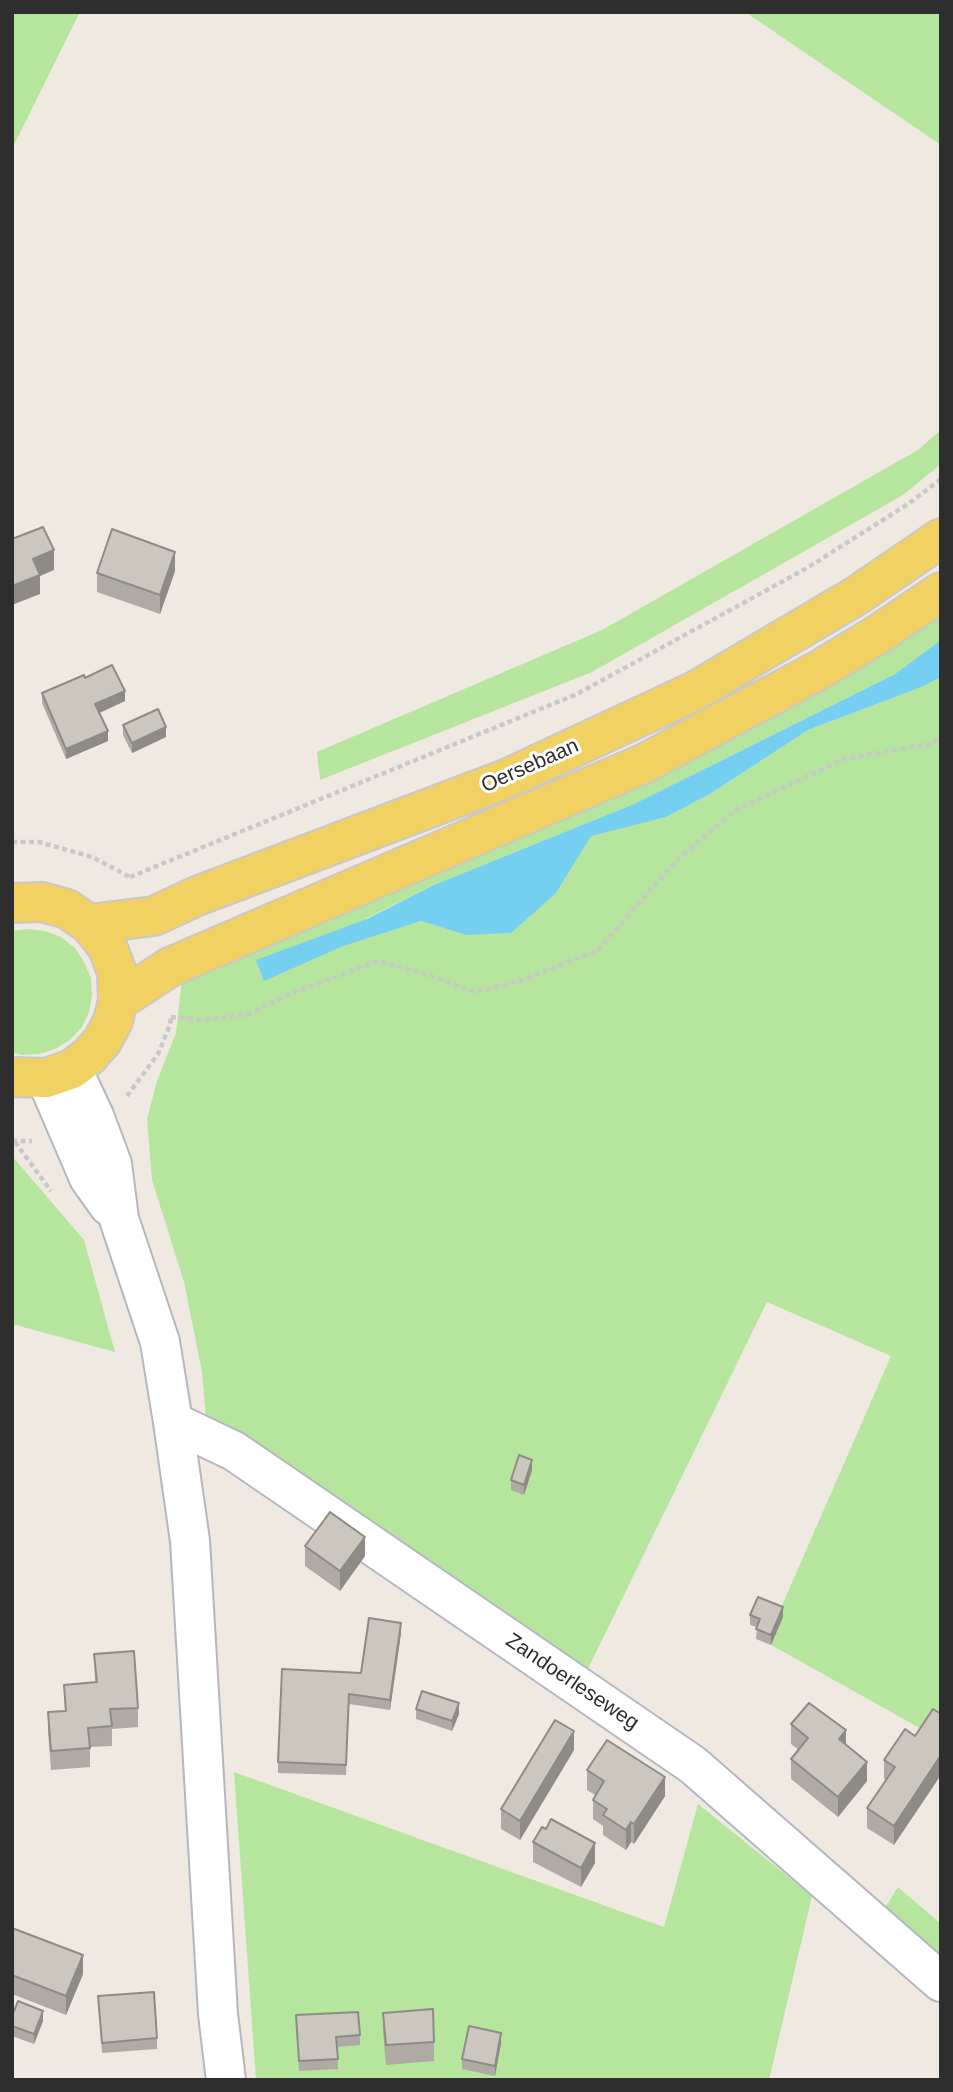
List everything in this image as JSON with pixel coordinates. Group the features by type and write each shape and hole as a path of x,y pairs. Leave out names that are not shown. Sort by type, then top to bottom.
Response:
{"main road":[{"name":"Oersebaan","path":"89,924 154,916 197,896 506,779 695,691 856,596 941,538"},
{"name":"Oersebaan","path":"118,1000 170,967 643,764 821,669 941,592"},
{"path":"14,900 42,902 67,909 89,924 107,946 117,972 118,1000 113,1021 103,1040 89,1056 43,1074"}],"street":[{"path":"43,1074 89,1178 119,1219 160,1342 190,1541 218,2014 226,2080"},
{"name":"Zandoerleseweg","path":"173,1422 234,1451 693,1765 941,1982"}],"path":[{"path":"130,877 577,694 807,568 908,504 941,479"},
{"path":"170,1017 205,1020 249,1014 292,993 378,961 432,975 474,992 517,982 597,951 676,862 736,810 844,759 930,744 941,737"},
{"path":"14,1141 54,1195"}],"green space":[{"path":"12,12 80,12 12,149"},
{"path":"745,12 941,12 941,145"},
{"path":"941,430 941,464 903,495 592,672 320,780 317,752 602,630 918,450"},
{"path":"941,609 941,640 895,674 634,804 434,885 367,918 343,945 421,921 466,935 556,893 591,835 666,817 710,794 808,730 941,677 941,1740 766,1642 891,1356 767,1302 582,1681 207,1429 202,1372 184,1282 152,1180 147,1119 157,1081 176,1033 182,978"},
{"path":"28,929 61,937 75,948 91,978 92,995 89,1012 82,1027 70,1040 39,1054 22,1055 12,1052 12,931"},
{"path":"12,1156 84,1240 115,1352 12,1324"},
{"path":"234,1772 664,1927 698,1804 812,1896 769,2080 256,2080"},
{"path":"898,1887 941,1924 941,1973 881,1914"}],"water":[{"path":"941,640 941,677 808,730 710,794 666,817 591,836 556,893 511,933 466,935 421,921 343,946 264,981 256,960 367,919 434,885 634,804 895,674"}],"building":[{"path":"43,527 54,550 33,559 40,575 12,586 12,539"},
{"path":"112,529 175,552 160,595 97,573"},
{"path":"112,665 125,691 95,704 108,731 66,749 42,693"},
{"path":"158,709 166,727 132,743 123,725"},
{"path":"519,1455 532,1460 524,1485 511,1480"},
{"path":"330,1512 365,1537 340,1571 305,1546"},
{"path":"758,1597 783,1607 771,1635 756,1629 760,1619 750,1615"},
{"path":"369,1618 401,1623 390,1700 349,1694 346,1765 278,1762 282,1669 361,1673"},
{"path":"134,1651 138,1708 110,1709 112,1726 88,1728 90,1748 51,1751 48,1712 66,1711 64,1685 97,1682 94,1654"},
{"path":"422,1691 459,1703 452,1721 416,1709"},
{"path":"809,1703 846,1730 839,1739 867,1762 838,1797 791,1759 808,1738 791,1724"},
{"path":"933,1709 941,1714 941,1755 894,1826 867,1808 895,1767 884,1760 905,1729 915,1736"},
{"path":"555,1720 574,1731 520,1821 501,1809"},
{"path":"607,1740 665,1777 634,1824 631,1822 626,1830 603,1815 607,1809 593,1800 604,1781 587,1770"},
{"path":"551,1819 595,1843 581,1868 533,1842 542,1827 546,1829"},
{"path":"12,1928 83,1955 66,1996 12,1975"},
{"path":"154,1992 157,2038 102,2043 98,1996"},
{"path":"18,2001 43,2011 34,2034 12,2026 12,2016"},
{"path":"433,2009 434,2042 386,2045 383,2013"},
{"path":"358,2012 360,2035 336,2037 338,2059 299,2061 296,2015"},
{"path":"469,2026 501,2033 495,2066 462,2059"}]}
